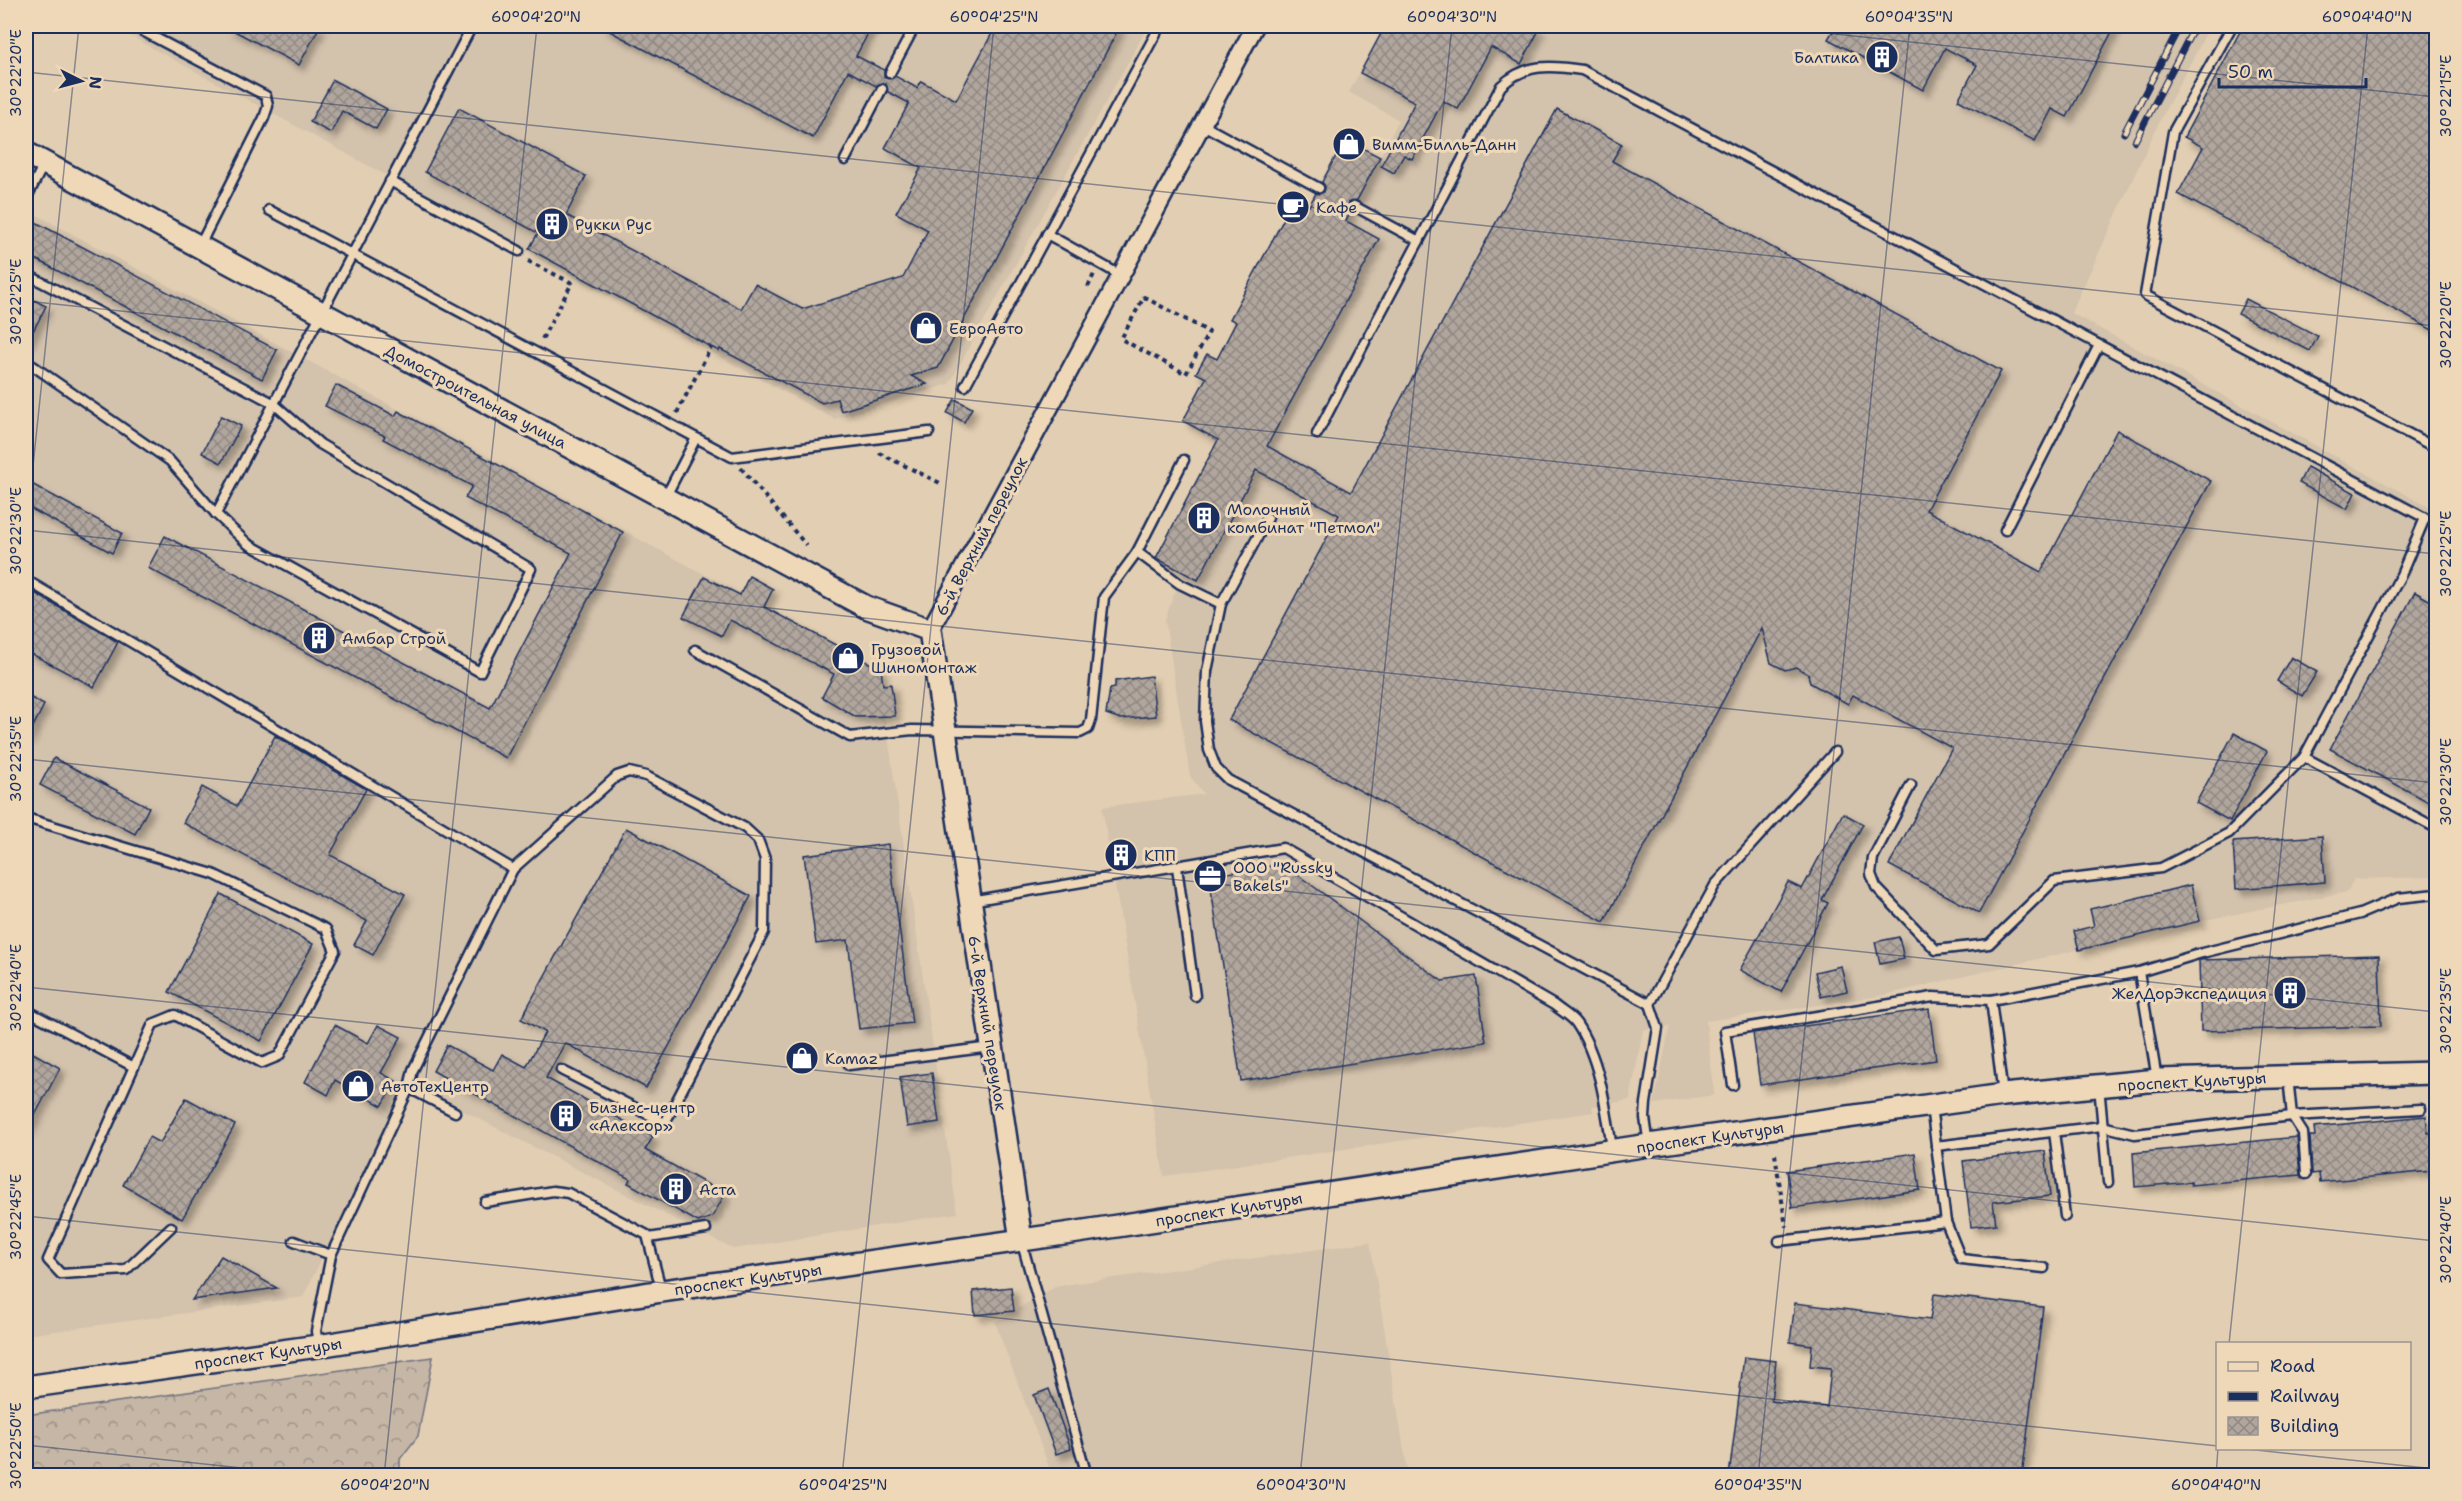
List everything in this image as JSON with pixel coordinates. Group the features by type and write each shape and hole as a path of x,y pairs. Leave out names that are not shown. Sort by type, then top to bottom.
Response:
{"street":[{"name":"6-й Верхний переулок","path":"1021,1240 930,630 1255,26"},
{"name":"Домостроительная улица","path":"26,153 866,607 930,630"},
{"name":"проспект Культуры","path":"26,1388 318,1346 662,1291 2003,1095 2158,1080 2436,1074"}],"lane":[{"path":"133,26 266,96 268,106 264,118 199,247"},
{"path":"216,514 472,26"},
{"path":"890,73 915,26"},
{"path":"965,386 1160,26"},
{"path":"2232,26 2173,132 2145,295 2436,448"},
{"path":"1317,434 1501,86 1511,76 1526,69 1546,66 1582,70 2425,518 2402,575 2304,757 2229,833 2161,868 2054,881 1989,944 1936,950 1876,887 1871,874 1873,858 1911,785"},
{"path":"844,160 882,89"},
{"path":"1201,124 1318,188"},
{"path":"26,199 44,163"},
{"path":"390,181 519,250"},
{"path":"1354,206 1419,241"},
{"path":"269,210 732,457 929,432"},
{"path":"1047,234 1120,275"},
{"path":"26,274 273,403 320,444 531,569 480,672 248,544 216,514 170,461 26,361"},
{"path":"2005,530 2099,345"},
{"path":"665,498 696,438"},
{"path":"695,650 850,738 912,730 1080,733 1088,729 1090,720 1104,597 1137,552 1184,460"},
{"path":"1268,518 1221,604 1207,670 1205,721 1209,750 1216,768 1228,780 1650,1004 1658,1028 1646,1103 1645,1118 1649,1145"},
{"path":"1137,552 1180,584 1221,604"},
{"path":"26,580 513,869"},
{"path":"1650,1004 1715,885 1835,752"},
{"path":"2304,757 2436,828"},
{"path":"318,1346 316,1331 331,1255 409,1088 413,1070 513,869 617,776 628,772 646,776 745,828 758,840 765,860 764,932 665,1123 561,1070"},
{"path":"26,819 213,874 326,930 335,951 279,1056 262,1063 175,1015 153,1024 48,1260 61,1274 126,1270 171,1227"},
{"path":"970,901 1283,849 1554,1005 1575,1021 1589,1046 1605,1103 1612,1151"},
{"path":"1177,867 1195,996"},
{"path":"1734,1085 1725,1030 1933,997 1991,1000 2139,972 2202,953 2360,914 2398,898 2436,894"},
{"path":"2139,972 2158,1080"},
{"path":"1991,1000 2003,1095"},
{"path":"26,1010 134,1067"},
{"path":"849,1065 992,1047"},
{"path":"2288,1077 2292,1116 2303,1133 2306,1174"},
{"path":"2099,1086 2108,1182"},
{"path":"409,1088 455,1112"},
{"path":"1931,1106 1946,1222 1961,1259 2044,1268"},
{"path":"1936,1146 2102,1126 2136,1134 2292,1116 2421,1109"},
{"path":"2054,1132 2064,1216"},
{"path":"485,1202 561,1191 645,1232 649,1238 662,1291"},
{"path":"1783,1240 1946,1222"},
{"path":"649,1238 706,1229"},
{"path":"1021,1240 1087,1476"},
{"path":"294,1241 331,1255"}],"path":[{"path":"519,250 526,260 572,283 535,352"},
{"path":"1144,297 1209,332 1186,374 1121,339 1144,297"},
{"path":"671,425 711,347"},
{"path":"856,442 940,483"},
{"path":"732,457 806,545"},
{"path":"1775,1154 1783,1240"}],"shaded area":[{"path":"112,26 1148,26 949,384 834,419"},
{"path":"1385,26 2210,26 2159,122 2071,313 2436,511 2436,877 2354,879 2347,892 2200,921 1880,996 1706,1021 1714,1095 1654,1104 1670,1026 1643,1030 1630,1100 1592,1106 1593,1112 1164,1176 1102,807 1204,794 1190,776 1165,620 1185,573 1156,558 1210,456 1222,462 1230,446 1206,378 1196,373 1207,354 1217,359 1236,323 1230,319 1295,198 1309,206 1345,139 1380,157 1399,120 1349,92"},
{"path":"26,209 878,668 957,1213 733,1249 407,1082 303,1297 26,1335"},
{"path":"1370,1242 1408,1475 1052,1475 995,1322 1057,1286"}],"green space":[{"path":"433,1357 418,1436 400,1459 400,1475 26,1475 26,1415"}],"building":[{"path":"225,26 320,26 299,65"},
{"path":"600,26 872,26 856,56 884,70 884,76 888,79 895,76 917,88 921,81 956,100 996,26 1120,26 938,368 911,376 927,384 841,411 837,399 822,403 720,349 719,351 711,347 529,249 538,233 425,172 459,108 586,176 566,215 741,309 755,284 802,309 903,278 928,230 896,213 921,168 885,148 909,103 888,92 885,84 881,83 876,86 848,71 813,138"},
{"path":"1385,26 1531,26 1539,30 1521,64 1491,47 1458,109 1443,101 1412,159 1404,155 1394,173 1381,166 1415,102 1360,73"},
{"path":"1836,26 2115,26 2067,117 2052,109 2035,141 1958,100 1977,65 1945,48 1923,90 1828,39"},
{"path":"2243,26 2436,26 2436,332 2178,194 2203,147 2184,137"},
{"path":"333,80 387,109 376,129 342,111 331,133 310,122"},
{"path":"1557,109 1622,144 1612,161 2001,371 1926,510 2041,572 2117,430 2211,481 1979,913 1889,865 1952,748 1853,695 1848,704 1810,683 1808,674 1796,667 1785,670 1771,663 1762,628 1604,922 1229,720 1339,515 1256,470 1198,580 1156,558 1218,440 1183,421 1206,378 1196,373 1207,354 1217,359 1236,322 1230,319 1295,198 1309,206 1316,193 1324,192 1325,187 1322,182 1345,139 1380,157 1357,200 1349,202 1348,207 1351,212 1346,221 1379,239 1267,446 1351,492"},
{"path":"26,217 277,350 262,379 26,254"},
{"path":"26,296 46,306 26,345"},
{"path":"2246,299 2318,336 2310,351 2238,314"},
{"name":"Амбар Строй","path":"336,385 395,416 398,411 623,532 506,758 148,568 165,536 490,708 571,553 465,498 472,486 383,439 385,436 325,406"},
{"path":"955,399 972,408 964,422 947,413"},
{"path":"221,416 241,426 221,463 202,453"},
{"path":"2307,467 2355,493 2347,509 2299,483"},
{"path":"26,481 122,533 112,553 26,506"},
{"path":"749,576 773,589 764,607 881,669 883,685 891,684 895,716 856,717 822,697 834,674 730,620 722,636 683,617 704,577 740,595"},
{"path":"26,588 118,642 94,687 26,651"},
{"path":"2415,592 2436,604 2436,806 2330,749"},
{"path":"2291,657 2317,672 2302,696 2277,681"},
{"path":"1151,676 1156,716 1121,719 1106,714 1110,689 1115,688 1115,681"},
{"path":"26,695 44,705 26,741"},
{"path":"2234,733 2267,751 2230,821 2196,803"},
{"path":"275,736 366,789 330,855 405,894 373,955 354,945 367,921 183,823 202,787 237,806"},
{"path":"54,758 149,807 135,834 40,785"},
{"path":"1843,813 1863,824 1822,900 1828,903 1781,992 1740,970 1788,882 1802,889"},
{"path":"626,828 751,896 646,1088 565,1043 546,1078 653,1137 645,1150 725,1194 712,1217 698,1222 628,1183 630,1179 433,1071 447,1045 493,1070 502,1054 526,1067 545,1032 521,1019"},
{"path":"2322,836 2325,882 2236,889 2233,842"},
{"path":"888,844 912,1023 859,1029 848,940 816,944 804,855"},
{"path":"1283,864 1442,981 1476,976 1486,1042 1241,1081 1209,876"},
{"path":"2191,885 2200,921 2079,950 2074,931 2094,926 2090,909"},
{"path":"221,894 313,944 261,1041 169,992"},
{"path":"1899,937 1904,959 1880,964 1875,942"},
{"name":"ЖелДорЭкспедиция","path":"2379,955 2381,1026 2201,1031 2199,960"},
{"path":"1841,966 1847,991 1821,997 1815,972"},
{"path":"1929,1009 1936,1060 1760,1085 1753,1033"},
{"path":"335,1025 368,1043 378,1025 401,1037 381,1073 396,1081 382,1106 335,1080 328,1095 305,1082"},
{"path":"26,1049 60,1068 26,1132"},
{"path":"932,1073 939,1122 907,1127 900,1077"},
{"path":"186,1098 235,1125 182,1219 123,1185 149,1137 160,1143"},
{"path":"2426,1116 2428,1133 2436,1132 2436,1160 2430,1160 2432,1171 2320,1182 2319,1173 2312,1174 2310,1136 2315,1136 2314,1127"},
{"path":"2297,1137 2300,1175 2191,1185 2191,1182 2135,1187 2133,1153"},
{"path":"2045,1151 2050,1196 1993,1202 1996,1224 1971,1227 1963,1161"},
{"path":"1915,1153 1920,1190 1792,1208 1787,1171"},
{"path":"221,1256 277,1288 192,1300"},
{"path":"1011,1287 1014,1311 975,1315 973,1291"},
{"path":"1934,1294 2043,1307 2022,1476 1729,1476 1744,1357 1776,1361 1771,1401 1827,1407 1831,1368 1810,1366 1812,1345 1790,1342 1795,1303 1930,1320"},
{"path":"1049,1389 1071,1449 1056,1454 1034,1395"}],"railway":[{"path":"2124,133 2180,26"},
{"path":"2135,141 2195,26"}],"place":[{"name":"Балтика","path":"1882,57"},
{"name":"Вимм-Билль-Данн","path":"1349,144"},
{"name":"Кафе","path":"1293,207"},
{"name":"Рукки Рус","path":"552,224"},
{"name":"ЕвроАвто","path":"926,328"},
{"name":"Молочный комбинат \"Петмол\"","path":"1204,518"},
{"name":"Амбар Строй","path":"319,638"},
{"name":"Грузовой Шиномонтаж","path":"848,658"},
{"name":"КПП","path":"1121,855"},
{"name":"ООО \"Russky Bakels\"","path":"1210,876"},
{"name":"ЖелДорЭкспедиция","path":"2290,993"},
{"name":"Kamaz","path":"802,1058"},
{"name":"АвтоТехЦентр","path":"358,1086"},
{"name":"Бизнес-центр «Алексор»","path":"566,1116"},
{"name":"Аста","path":"676,1189"}]}
